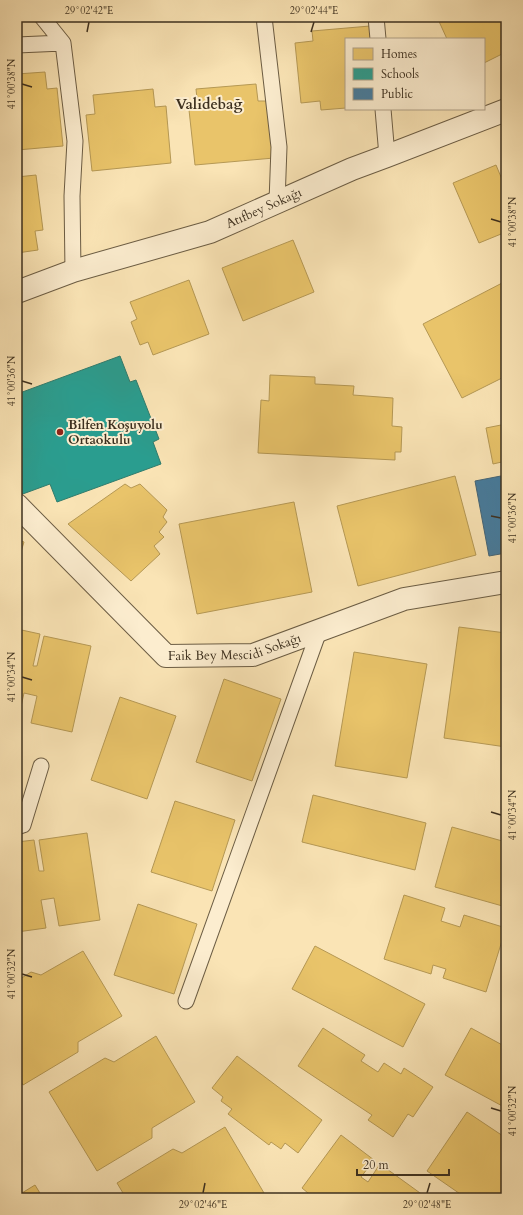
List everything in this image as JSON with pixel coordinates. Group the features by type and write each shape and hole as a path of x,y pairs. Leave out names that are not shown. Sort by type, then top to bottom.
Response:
{"street":[{"name":"Atıfbey Sokağı","path":"17,292 73,271 210,232 352,169 506,110"},
{"name":"Faik Bey Mescidi Sokağı","path":"17,505 166,656 253,655 404,599 506,582"}],"lane":[{"path":"42,17 63,43 75,141 72,196 73,271"},
{"path":"264,17 279,147 277,202"},
{"path":"376,17 378,38"},
{"path":"17,45 63,43"},
{"path":"383,110 387,156"},
{"path":"186,1001 319,631"},
{"path":"17,827 23,824 41,766"}],"building: Homes":[{"path":"437,17 506,17 506,52 485,62 485,38 447,38"},
{"path":"370,26 371,38 345,38 345,108 321,110 320,101 301,103 295,43 313,41 312,31"},
{"path":"45,72 47,89 57,88 63,146 17,150 17,74"},
{"path":"256,84 258,101 269,101 274,158 195,165 189,110 198,109 196,89"},
{"path":"153,89 155,107 166,106 171,163 92,171 86,115 95,114 93,95"},
{"path":"496,165 506,189 506,232 479,243 453,183"},
{"path":"36,175 43,230 35,231 38,250 17,253 17,177"},
{"path":"293,240 314,292 243,321 222,268"},
{"path":"189,280 209,334 153,355 148,342 140,345 131,322 137,319 130,302"},
{"path":"506,281 506,376 462,398 423,324"},
{"path":"270,375 315,377 315,384 354,386 353,395 393,398 392,426 402,427 401,452 395,452 395,460 258,453 261,400 269,401"},
{"path":"506,424 506,461 493,464 486,428"},
{"path":"455,476 476,555 358,586 337,506"},
{"path":"125,484 131,488 140,484 167,510 163,517 167,522 159,532 164,537 154,546 160,554 131,581 68,524"},
{"path":"294,502 312,592 197,614 179,524"},
{"path":"17,539 24,542 17,565"},
{"path":"459,627 506,633 506,747 444,738"},
{"path":"17,629 40,634 33,666 37,666 44,636 91,646 72,732 31,723 37,696 24,693 17,720"},
{"path":"354,652 427,664 407,778 335,766"},
{"path":"224,679 281,699 252,781 196,762"},
{"path":"120,697 176,716 147,799 91,780"},
{"path":"313,795 426,823 415,870 302,842"},
{"path":"175,801 235,820 212,891 151,872"},
{"path":"452,827 506,842 506,907 435,887"},
{"path":"87,833 100,920 59,926 54,898 41,900 46,928 17,932 17,842 34,840 39,871 44,871 39,840"},
{"path":"404,895 445,908 441,921 460,927 464,915 506,928 486,992 443,978 446,969 433,965 431,974 384,959"},
{"path":"138,904 197,924 174,994 114,975"},
{"path":"315,946 425,1004 403,1047 292,989"},
{"path":"83,951 122,1016 78,1042 78,1052 23,1085 17,1075 17,981 31,972 41,975"},
{"path":"323,1028 365,1055 361,1061 378,1072 384,1063 401,1074 404,1068 433,1087 413,1117 408,1114 393,1137 368,1120 372,1115 298,1066"},
{"path":"471,1028 506,1047 506,1108 445,1075"},
{"path":"156,1036 195,1102 152,1128 152,1138 97,1171 49,1092 105,1058 114,1062"},
{"path":"237,1056 322,1120 298,1153 285,1143 281,1149 271,1142 269,1145 228,1114 232,1109 221,1101 223,1097 212,1088"},
{"path":"467,1112 506,1138 506,1198 466,1198 427,1171"},
{"path":"225,1127 264,1193 255,1198 126,1198 117,1183 173,1149 182,1153"},
{"path":"341,1135 374,1160 361,1177 368,1182 380,1164 427,1198 314,1198 302,1188"},
{"path":"35,1185 43,1198 17,1198 17,1196"}],"building: Schools":[{"name":"Bilfen Koşuyolu Ortaokulu","path":"120,356 130,382 136,380 159,439 153,442 161,464 57,502 50,484 20,495 17,486 17,394"}],"building: Public":[{"path":"506,475 506,553 489,556 475,481"}],"place":[{"name":"Bilfen Koşuyolu Ortaokulu","path":"60,432"}],"district":[{"name":"Validebağ","path":"209,104"}]}
